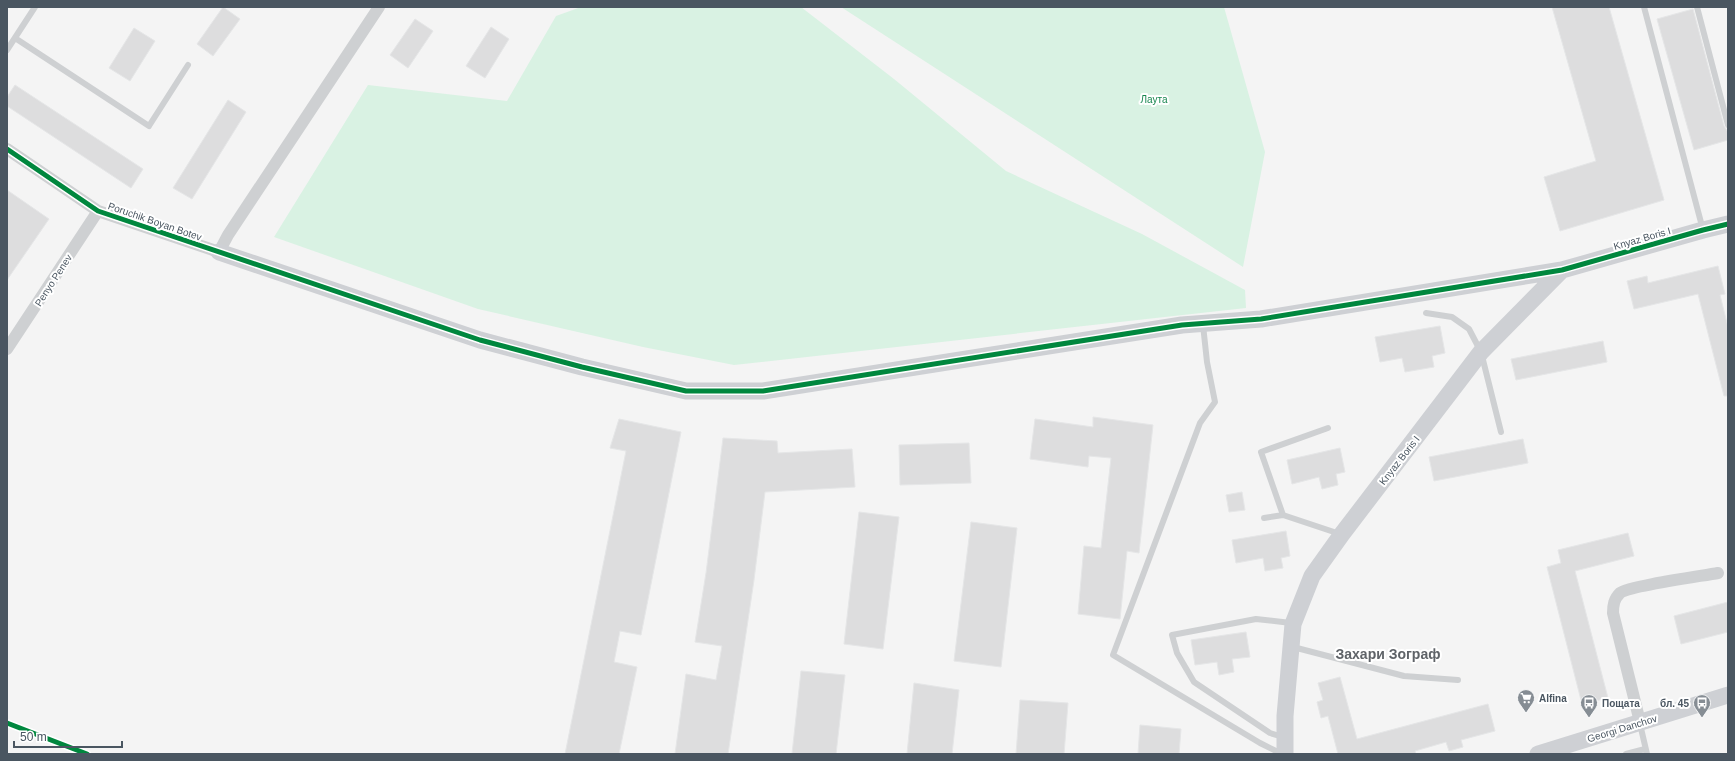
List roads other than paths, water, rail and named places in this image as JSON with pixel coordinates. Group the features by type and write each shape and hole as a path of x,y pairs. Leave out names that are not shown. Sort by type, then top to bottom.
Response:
{"street":[{"path":"379,7 228,235 219,252 480,340 582,367 686,391 763,391 1166,328 1261,319 1562,270"},
{"name":"Poruchik Boyan Botev","path":"7,149 98,211 219,252"},
{"name":"Penyo Penev","path":"7,349 98,211"},
{"name":"Knyaz Boris I","path":"1284,748 1284,716 1293,624 1312,576 1342,534 1481,352 1562,270 1728,224"},
{"path":"1640,722 1613,613 1614,602 1621,592 1644,586 1718,573"},
{"name":"Georgi Danchov","path":"1538,754 1728,695"}],"lane":[{"path":"7,50 35,7"},
{"path":"1644,7 1703,230"},
{"path":"1697,7 1728,125"},
{"path":"15,38 149,126 188,64"},
{"path":"1426,313 1452,317 1468,329 1481,352 1500,432"},
{"path":"1203,324 1207,362 1215,402 1200,423 1113,655 1260,744 1284,748"},
{"path":"1283,515 1261,452 1328,428"},
{"path":"1264,518 1283,515 1342,534"},
{"path":"1284,748 1270,732 1194,682 1177,653 1172,635 1256,619 1293,624"},
{"path":"1292,646 1397,675 1458,680"},
{"path":"1626,754 1646,751 1640,722"}],"place":[{"name":"Alfina","path":"1526,713"},
{"name":"Пощата","path":"1589,718"},
{"name":"бл. 45","path":"1702,718"}],"district":[{"name":"Захари Зограф","path":"1388,654"}],"park label":[{"name":"Лаута","path":"1154,99"}]}
